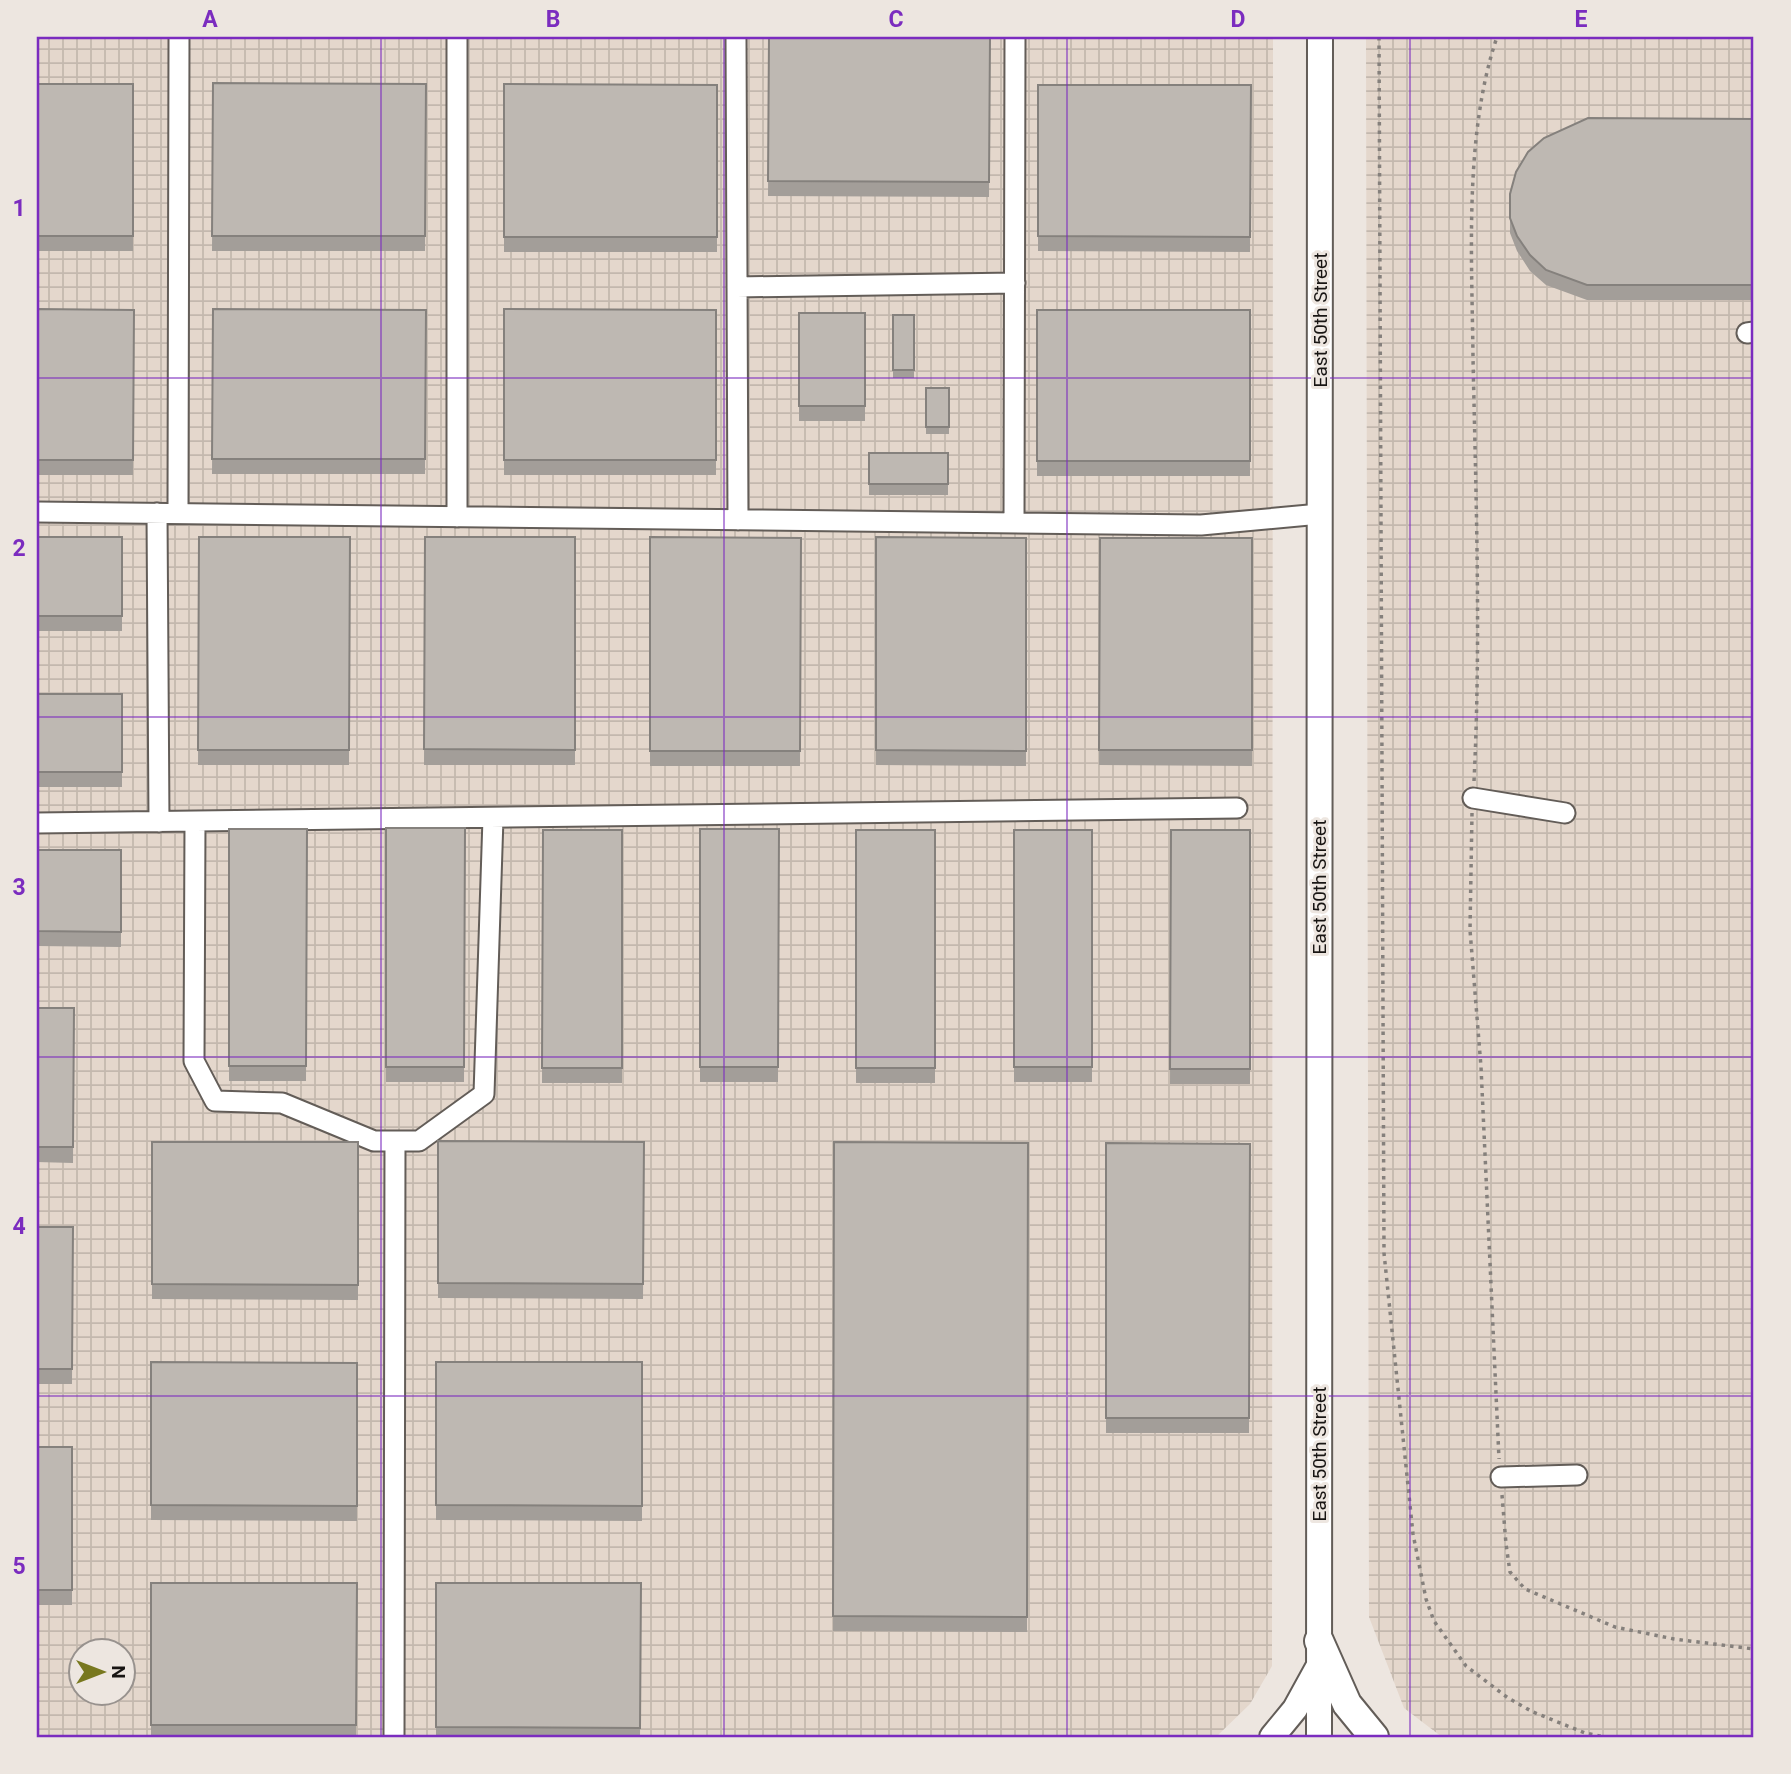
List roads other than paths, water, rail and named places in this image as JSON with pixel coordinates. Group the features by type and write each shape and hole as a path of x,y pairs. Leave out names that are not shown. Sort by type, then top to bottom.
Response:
{"highway":[{"path":"1319,1653 1347,1704 1374,1737"}],"main road":[{"name":"East 50th Street","path":"1319,1737 1320,37"},
{"path":"1272,1737 1295,1709 1319,1653"}],"lane":[{"path":"178,513 179,37"},
{"path":"457,37 457,517"},
{"path":"736,37 738,520"},
{"path":"1014,523 1015,37"},
{"path":"737,286 1014,283"},
{"path":"37,512 1201,525 1320,514"},
{"path":"157,513 159,822"},
{"path":"1473,798 1565,813"},
{"path":"37,823 1237,808"},
{"path":"195,822 194,1062 215,1101 282,1103 374,1141 419,1141 484,1094 493,818"},
{"path":"394,1737 395,1141"},
{"path":"1501,1477 1577,1475"}]}
